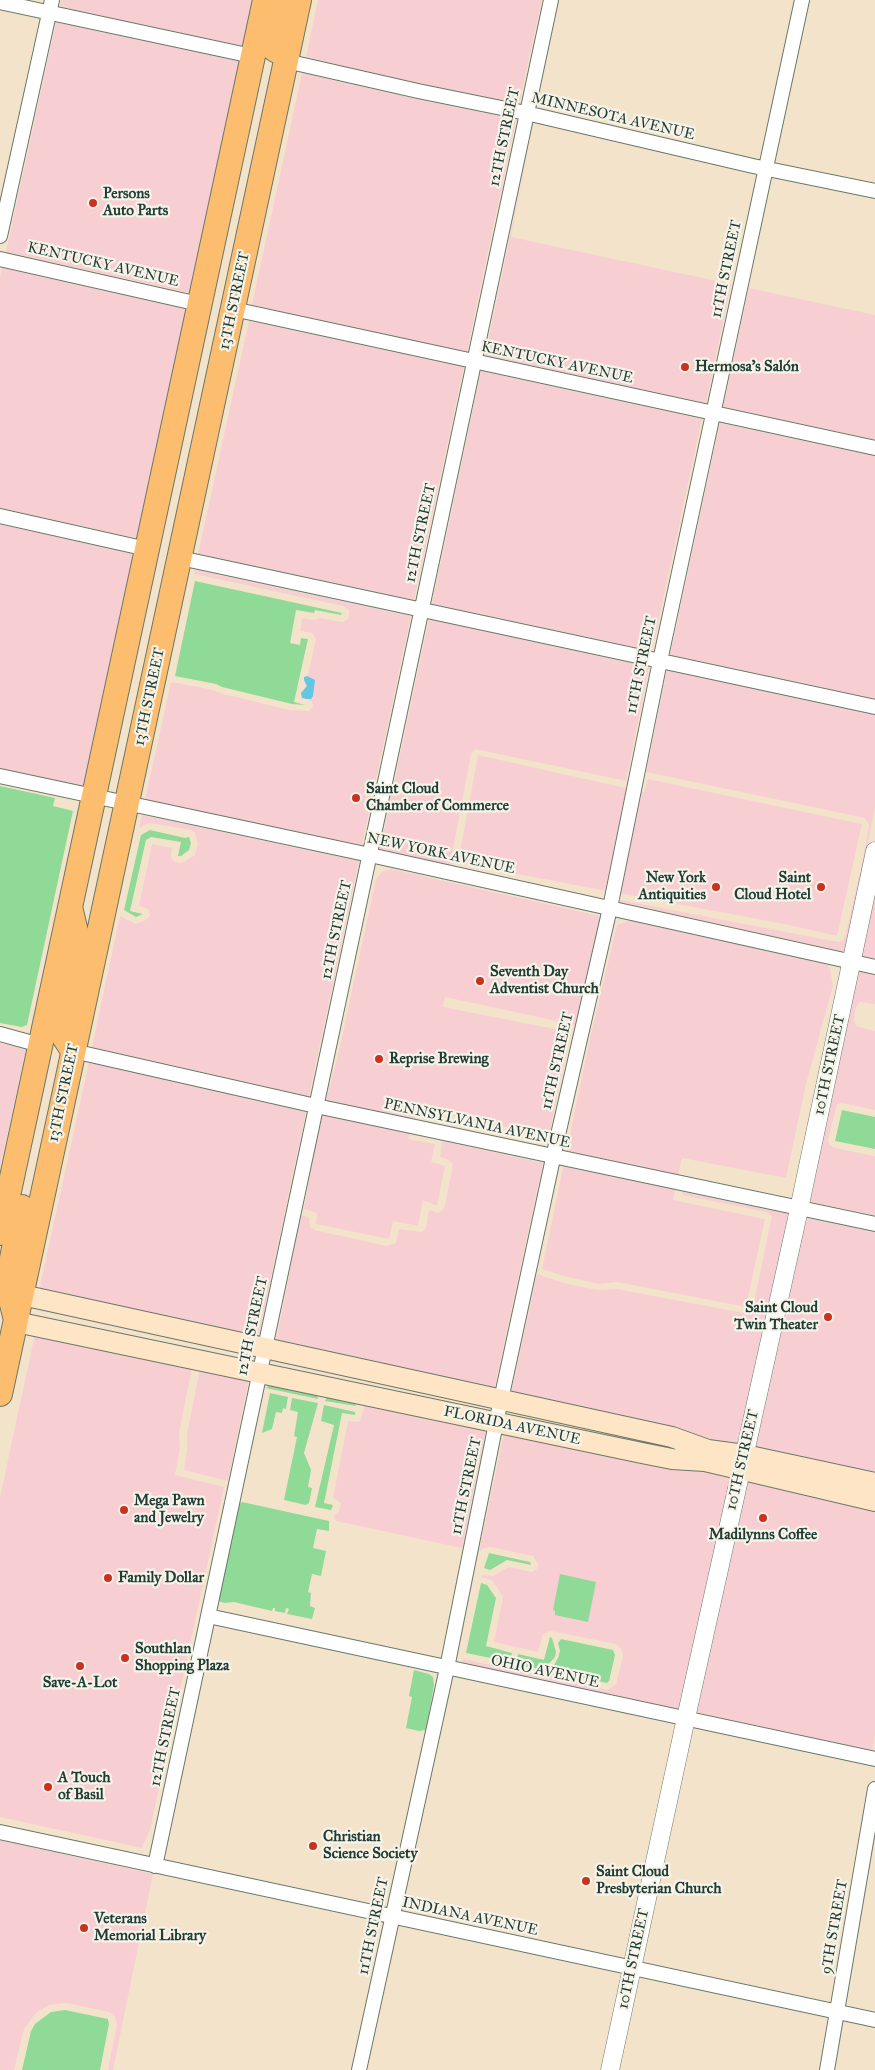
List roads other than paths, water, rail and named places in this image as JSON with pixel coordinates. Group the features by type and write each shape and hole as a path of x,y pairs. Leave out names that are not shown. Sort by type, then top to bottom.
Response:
{"highway":[{"path":"0,1233 265,0"},
{"path":"282,0 274,48 286,61"},
{"name":"13TH STREET","path":"0,1394 299,0"},
{"path":"252,56 263,68 268,78 251,159 260,182"},
{"path":"233,153 239,200 220,284 223,297 233,309"},
{"path":"199,304 210,317 214,328 214,339 198,410 208,430"},
{"path":"174,425 185,449 168,528 169,544 180,558"},
{"path":"147,549 158,563 162,574 161,587 146,652 154,681"},
{"path":"70,904 79,945 62,1021 62,1034 73,1051"},
{"path":"40,1045 50,1056 55,1069 39,1155 49,1168"},
{"path":"14,1167 24,1197 6,1284 16,1322"}],"main road":[{"name":"FLORIDA AVENUE","path":"22,1295 672,1437 743,1462 875,1501"},
{"name":"FLORIDA AVENUE","path":"16,1322 665,1458 743,1462 875,1483"}],"street":[{"name":"12TH STREET","path":"155,1866 551,0"},
{"name":"11TH STREET","path":"359,2070 447,1668 496,1423 553,1157 610,908 660,661 802,0"},
{"path":"0,2 51,6 252,56"},
{"path":"0,236 51,6"},
{"name":"MINNESOTA AVENUE","path":"286,61 418,92 526,113 875,191"},
{"name":"KENTUCKY AVENUE","path":"0,259 199,304"},
{"name":"KENTUCKY AVENUE","path":"233,309 875,448"},
{"path":"0,516 147,549"},
{"path":"180,558 875,707"},
{"name":"NEW YORK AVENUE","path":"0,776 370,855 875,967"},
{"name":"10TH STREET","path":"610,2070 799,1208 875,851"},
{"path":"0,1034 40,1045"},
{"name":"PENNSYLVANIA AVENUE","path":"73,1051 316,1106 875,1224"},
{"path":"149,1350 154,1324"},
{"name":"OHIO AVENUE","path":"208,1616 875,1759"},
{"name":"9TH STREET","path":"827,2070 875,1789"},
{"name":"INDIANA AVENUE","path":"0,1832 875,2020"}],"water":[{"path":"307,676 315,680 311,699 302,698 301,693 307,686 304,677"}],"place":[{"name":"Persons Auto Parts","path":"93,203"},
{"name":"Hermosa's Salón","path":"685,367"},
{"name":"Saint Cloud Chamber of Commerce","path":"356,798"},
{"name":"New York Antiquities","path":"716,887"},
{"name":"Saint Cloud Hotel","path":"821,887"},
{"name":"Seventh Day Adventist Church","path":"480,981"},
{"name":"Reprise Brewing","path":"379,1059"},
{"name":"Saint Cloud Twin Theater","path":"828,1317"},
{"name":"Mega Pawn and Jewelry","path":"124,1510"},
{"name":"Madilynns Coffee","path":"763,1518"},
{"name":"Family Dollar","path":"108,1578"},
{"name":"Southlan Shopping Plaza","path":"125,1658"},
{"name":"Save-A-Lot","path":"80,1666"},
{"name":"A Touch of Basil","path":"48,1787"},
{"name":"Christian Science Society","path":"313,1846"},
{"name":"Saint Cloud Presbyterian Church","path":"586,1881"},
{"name":"Veterans Memorial Library","path":"84,1928"}]}
